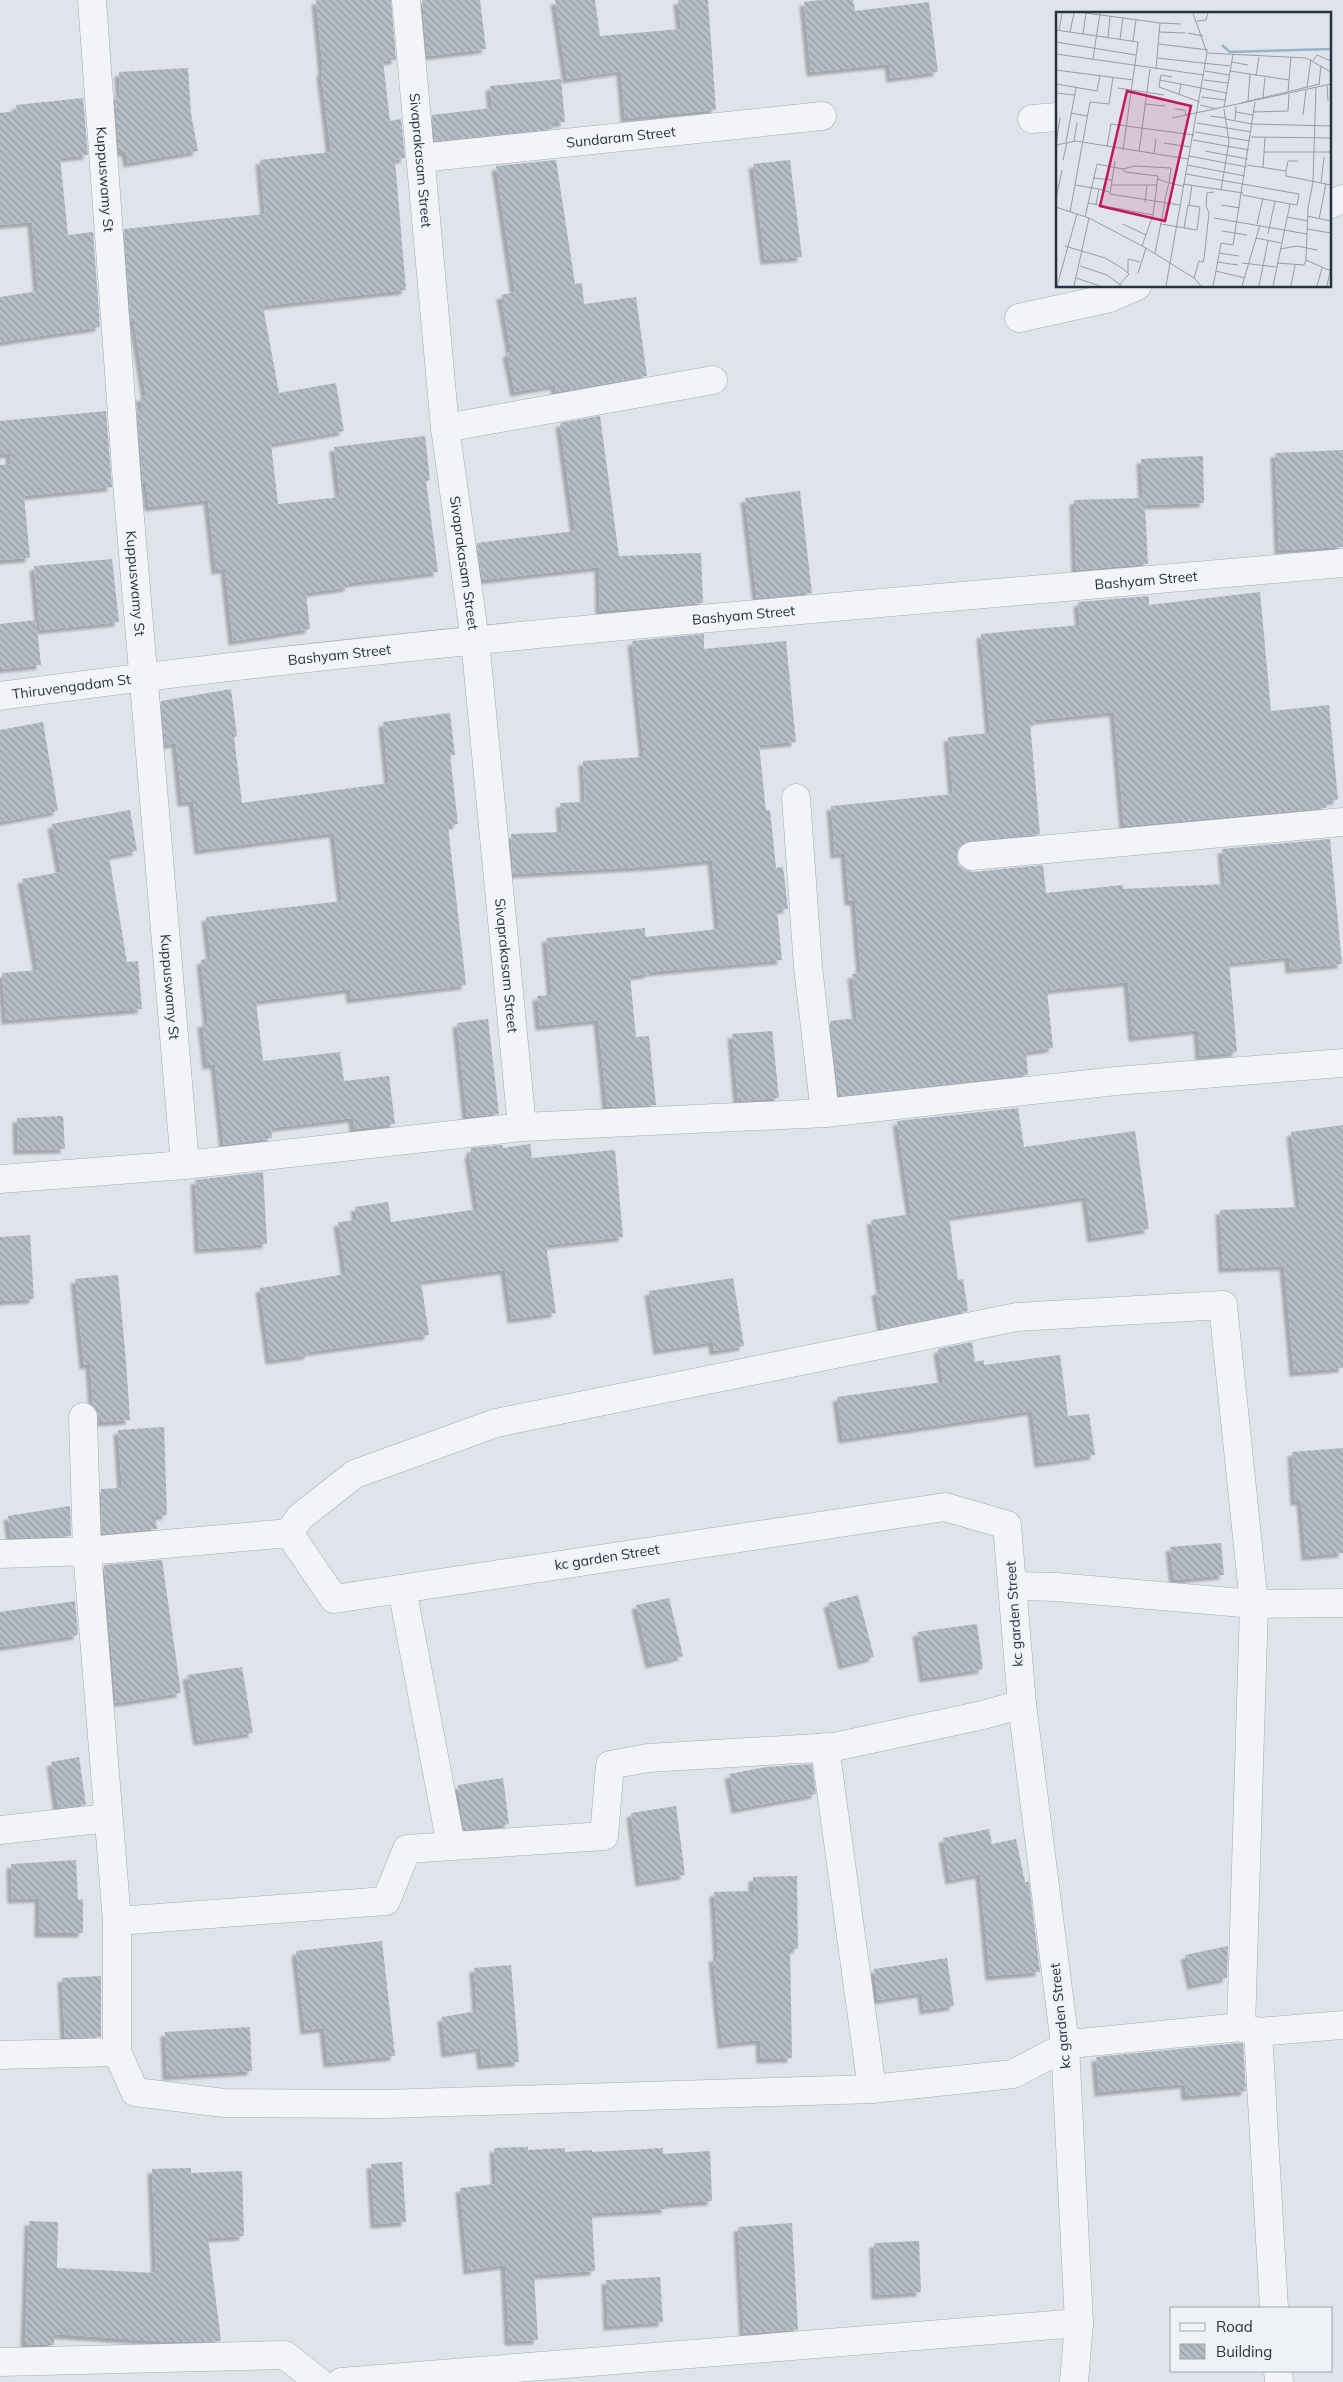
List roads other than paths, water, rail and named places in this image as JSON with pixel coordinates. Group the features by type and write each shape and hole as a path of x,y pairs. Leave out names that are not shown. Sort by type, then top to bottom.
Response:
{"street":[{"name":"Kuppuswamy St","path":"92,0 143,676 185,1165"},
{"name":"Sivaprakasam Street","path":"406,0 444,428 475,640 522,1127"},
{"name":"Sundaram Street","path":"421,158 822,116"},
{"path":"1330,205 1343,199"},
{"path":"1019,318 1110,298 1132,288"},
{"path":"444,428 713,380"},
{"name":"Bashyam Street","path":"143,676 475,640 1343,563"},
{"name":"Thiruvengadam St","path":"0,696 143,676"},
{"path":"796,798 808,967 825,1113"},
{"path":"972,856 1343,822"},
{"path":"0,1179 185,1165 522,1127 825,1113 1116,1081 1343,1063"},
{"path":"0,1554 87,1551 289,1533 300,1517 355,1474 496,1423 1017,1317 1222,1305 1254,1604 1249,2030 1274,2307"},
{"path":"83,1417 87,1551 117,1921 117,2052 135,2092 224,2103 384,2104 872,2089 1013,2074 1065,2046 1249,2030 1343,2025"},
{"name":"kc garden Street","path":"289,1533 334,1599 945,1507 1007,1525 1014,1586 1022,1704 1065,2046 1079,2323 1074,2382"},
{"path":"1014,1586 1056,1587 1254,1604 1343,1603"},
{"path":"402,1589 451,1845"},
{"path":"117,1921 386,1901 407,1849 604,1836 610,1765 648,1758 824,1747 983,1715 1022,1704"},
{"path":"824,1747 872,2089"},
{"path":"0,1830 108,1818"},
{"path":"0,2055 117,2052"},
{"path":"341,2382 1079,2323"},
{"path":"0,2362 285,2355 319,2382"}]}
